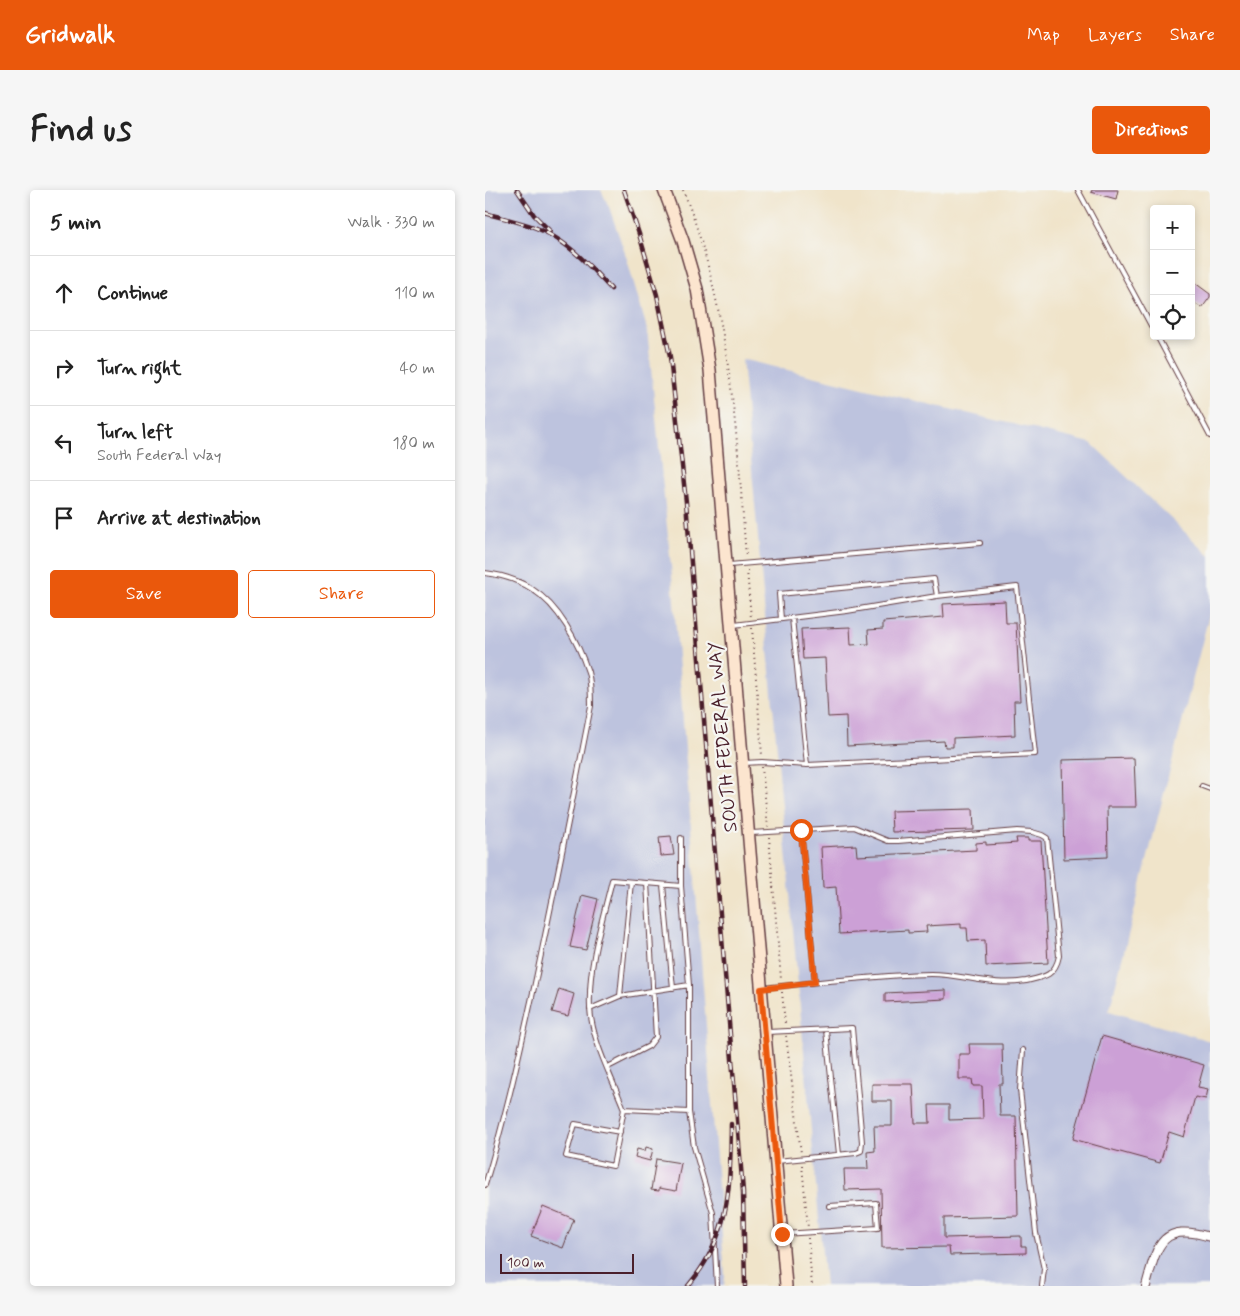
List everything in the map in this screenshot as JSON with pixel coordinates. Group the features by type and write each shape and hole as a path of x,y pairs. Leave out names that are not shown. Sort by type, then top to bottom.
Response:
{"main road":[{"name":"SOUTH FEDERAL WAY","path":"665,190 697,289 710,370 786,1286"}],"street":[{"path":"1146,1286 1160,1243 1179,1232 1194,1232 1210,1236"}],"lane":[{"path":"1078,190 1150,324"},
{"path":"1159,340 1210,436"},
{"path":"727,566 980,543"},
{"path":"485,573 514,580 533,590 548,603 560,618 577,646 588,673 591,706 559,874 515,1074 485,1185"},
{"path":"781,619 779,594 934,579 937,596"},
{"path":"732,625 847,611 937,596 1017,587 1035,754 807,765 762,762 743,763"},
{"path":"792,618 807,765"},
{"path":"1202,786 1210,789"},
{"path":"749,833 853,827 883,839 899,842 1017,831 1042,834 1047,838 1059,956 1057,966 1051,974 1025,981 987,982 965,977 932,974 815,982 761,989"},
{"path":"801,830 815,982"},
{"path":"681,838 681,886 689,985 689,1112 695,1147 713,1213 717,1286"},
{"path":"620,1132 575,1124 566,1156 613,1166 620,1132 624,1109 598,1042 590,1009 592,963 612,880 681,886"},
{"path":"620,996 631,882"},
{"path":"608,1068 649,1046 656,1037 647,883"},
{"path":"663,885 673,988"},
{"path":"590,1009 620,996 689,985"},
{"path":"765,1032 852,1028 862,1142 861,1151 775,1162"},
{"path":"826,1030 839,1154"},
{"path":"1023,1050 1020,1090 1037,1233 1044,1269 1042,1286"},
{"path":"624,1109 689,1112"},
{"path":"782,1234 878,1228 876,1203 829,1206"}],"path":[{"path":"683,190 691,209 714,290 732,393 781,986 801,1158 812,1286"}],"shaded area":[{"path":"485,190 601,190 627,259 647,329 672,576 725,1276 724,1286 485,1286"},
{"path":"742,359 1091,443 1210,556 1210,611 1109,1011 1210,1041 1210,1286 825,1286"}],"building":[{"path":"1092,190 1118,190 1116,199 1091,192"},
{"path":"1195,283 1210,294 1202,308 1195,304"},
{"path":"1005,601 1006,623 1016,623 1020,701 1014,701 1015,735 953,738 953,747 945,747 944,741 847,746 846,716 828,717 825,658 803,659 801,629 850,627 851,645 869,644 868,630 883,629 883,622 944,617 943,604"},
{"path":"1134,758 1136,807 1107,807 1108,857 1064,859 1062,760"},
{"path":"973,809 974,830 892,832 891,811"},
{"path":"671,836 674,855 661,856 659,837"},
{"path":"1016,838 1028,838 1028,841 1041,841 1048,963 986,966 985,940 968,941 967,928 961,928 961,924 926,926 927,932 908,933 908,930 839,934 836,887 823,888 821,847 856,845 857,856 976,850 976,843 986,842 986,845 1017,843"},
{"path":"582,895 598,899 586,950 570,947"},
{"path":"559,989 574,994 568,1016 552,1012"},
{"path":"946,990 946,999 885,1002 885,993"},
{"path":"1102,1036 1204,1065 1198,1087 1208,1089 1206,1099 1195,1097 1184,1137 1169,1132 1160,1163 1073,1139"},
{"path":"969,1044 1002,1044 1003,1084 999,1084 1000,1116 1016,1116 1018,1216 944,1218 944,1238 1021,1236 1021,1246 1026,1246 1026,1253 950,1255 949,1247 882,1248 881,1189 845,1190 844,1169 868,1169 867,1152 875,1151 874,1126 892,1126 892,1101 872,1101 872,1084 913,1084 915,1123 930,1123 929,1105 949,1105 949,1120 983,1119 982,1086 973,1086 972,1079 959,1079 959,1054 970,1054"},
{"path":"646,1147 653,1149 650,1161 635,1157 637,1149 645,1151"},
{"path":"656,1159 681,1163 676,1191 659,1188 659,1191 651,1190"},
{"path":"543,1206 574,1219 563,1248 531,1236"}],"railway":[{"path":"517,190 534,215 550,231"},
{"path":"624,190 657,295 670,357 686,502 743,1192 745,1286"},
{"path":"485,213 529,226 554,237 577,254 611,289"},
{"path":"688,1286 713,1248 720,1229 728,1189 731,1124"}],"route":[{"path":"782,1234 761,989 815,982 801,830"}]}
